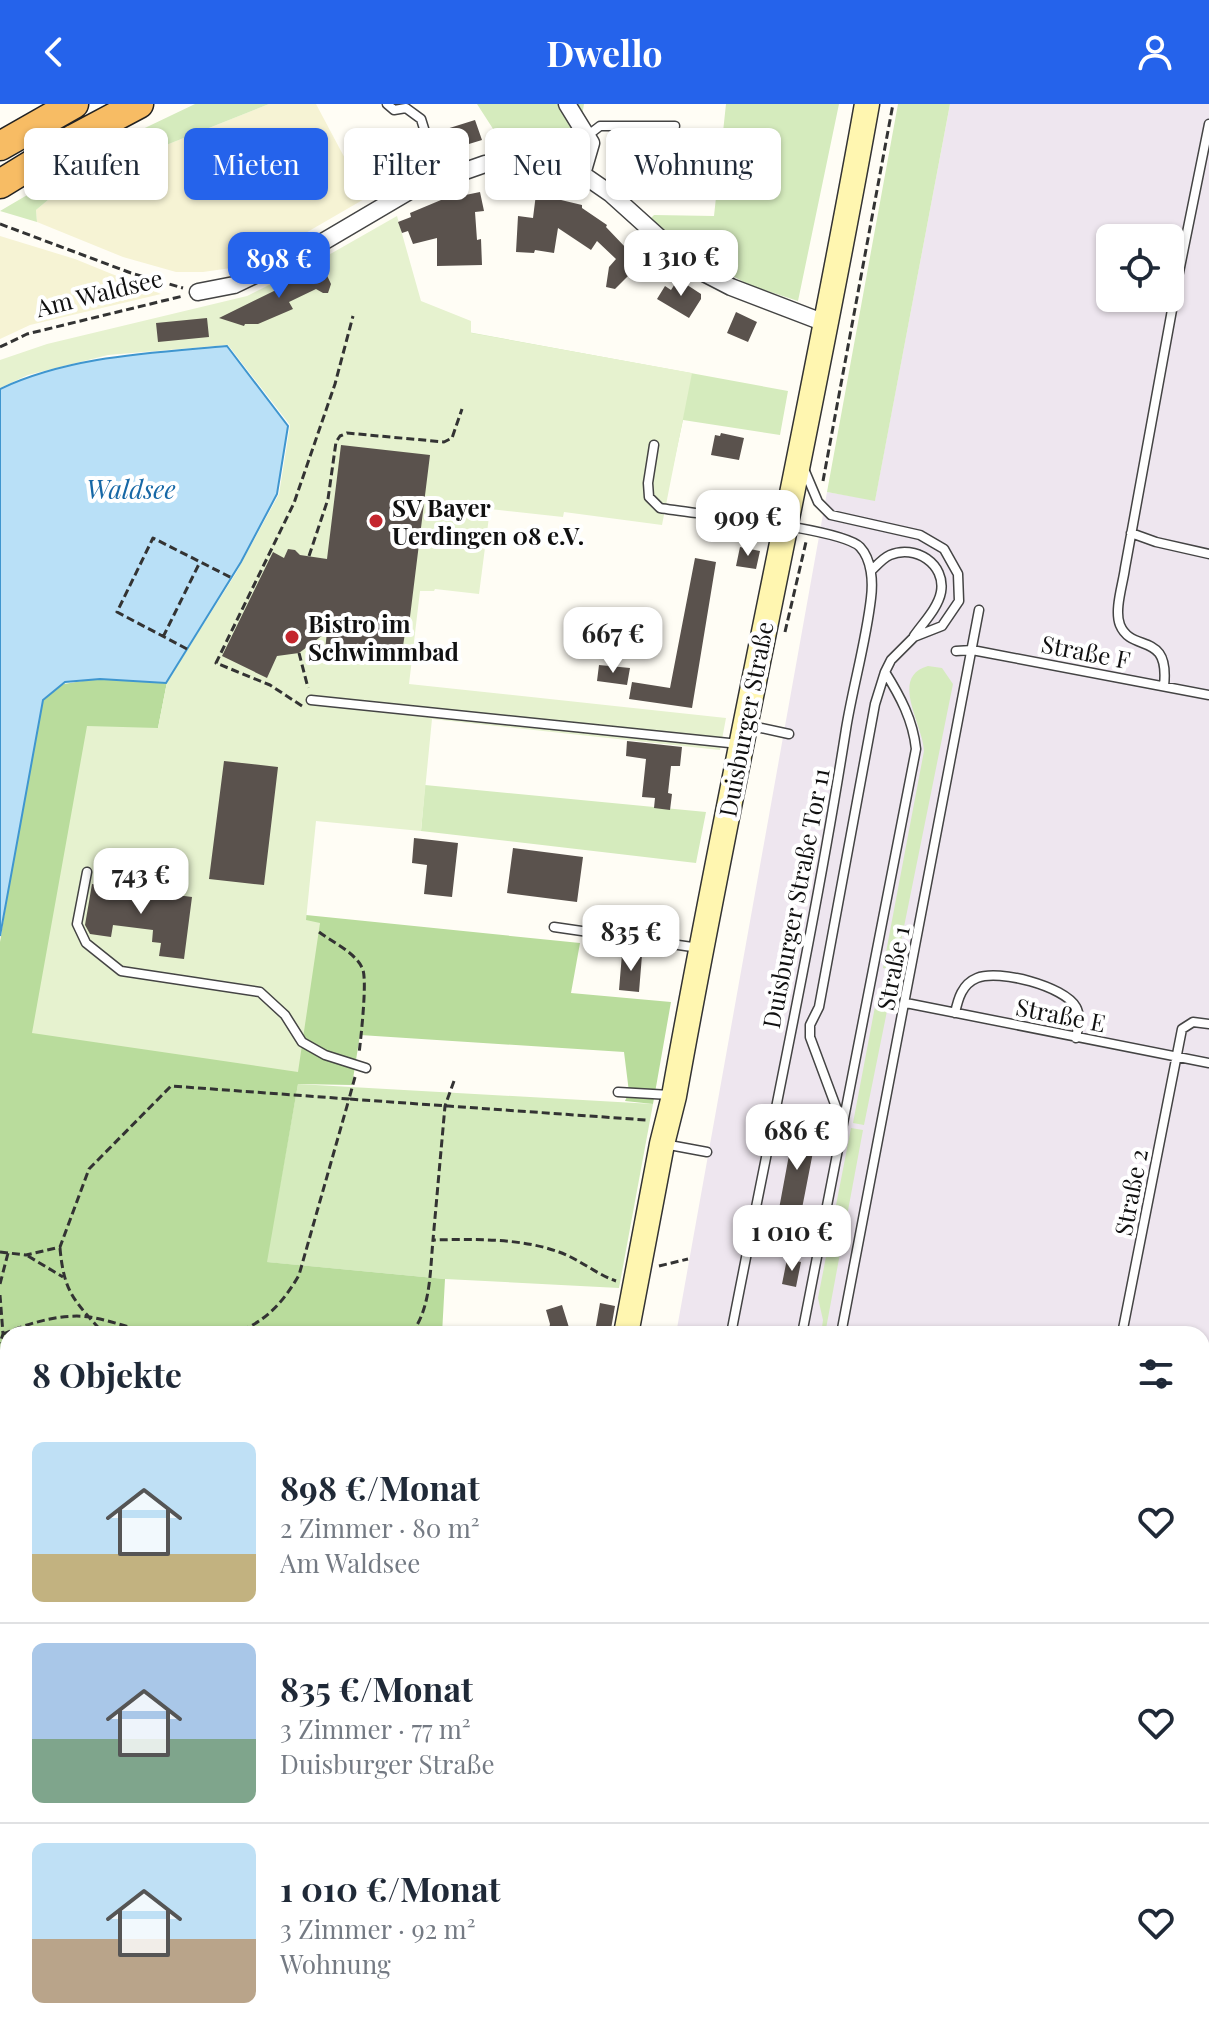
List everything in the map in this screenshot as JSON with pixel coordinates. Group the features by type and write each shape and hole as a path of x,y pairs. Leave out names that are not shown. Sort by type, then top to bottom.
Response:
{"highway":[{"path":"0,146 74,104"},
{"path":"0,184 75,138 139,104"}],"main road":[{"name":"Duisburger Straße","path":"627,1326 658,1132 674,1096 700,948 787,526 867,104"}],"street":[{"path":"567,104 582,128"},
{"name":"Am Waldsee","path":"590,180 702,272 731,287 825,323"},
{"name":"Am Waldsee","path":"198,292 234,285 321,243 394,200"}],"lane":[{"path":"387,104 394,110 406,108 421,119 424,128"},
{"path":"1164,686 1163,659 1156,649 1128,636 1121,627 1119,617 1131,533 1209,124"},
{"path":"590,134 600,126 675,126"},
{"path":"654,445 649,497 660,508 787,526 849,539 866,555 871,571 890,555 905,551 920,554 933,562 940,576 941,592 936,605 914,637 891,660 875,704 819,1007 810,1025 810,1037 842,1124"},
{"path":"800,458 818,502 831,515 920,535 944,549 958,574 959,601 942,626 914,637"},
{"path":"1131,533 1209,554"},
{"name":"Duisburger Straße Tor 11","path":"733,1326 830,831 871,597 871,571"},
{"name":"Straße 1","path":"843,1326 979,610"},
{"name":"Straße F","path":"956,651 972,650 1209,695"},
{"path":"804,1326 916,749 915,735 902,700 885,672"},
{"path":"311,700 742,735 789,734"},
{"path":"87,872 77,924 86,943 121,971 260,992 285,1015 302,1042 325,1055 362,1067"},
{"path":"554,927 700,948"},
{"path":"955,1013 958,998 970,982 986,976 1005,977 1063,994 1079,1016 1076,1038"},
{"name":"Straße E","path":"906,1003 1209,1063"},
{"name":"Straße 2","path":"1124,1326 1182,1029 1193,1022 1209,1024"},
{"path":"618,1092 674,1096"},
{"path":"658,1132 707,1152"}],"path":[{"path":"0,224 131,273 198,292"},
{"name":"Am Waldsee","path":"0,347 27,334 198,292"},
{"path":"299,653 311,700 301,707 270,685 216,663 294,503 335,384 353,316"},
{"path":"309,556 328,499 336,442 340,436 347,433 444,442 452,438 462,409"},
{"path":"187,649 117,612 153,538 232,578"},
{"path":"163,637 200,562"},
{"path":"252,1326 268,1316 288,1294 299,1275 349,1099 362,1067 363,970 350,954 319,932"},
{"path":"417,1326 427,1299 445,1106 454,1081"},
{"path":"97,1326 68,1291 63,1277 60,1247 89,1169 171,1086 445,1106 658,1132"},
{"path":"433,1240 464,1239 542,1247 563,1253 623,1283"},
{"path":"26,1255 60,1247"},
{"path":"0,1252 26,1255 63,1277"},
{"path":"0,1284 8,1252"},
{"path":"659,1266 688,1259"},
{"path":"0,1295 2,1326"},
{"path":"20,1326 89,1317 126,1326"}],"shaded area":[{"path":"269,104 316,104 344,157 344,200 363,200 245,266 203,272 176,272 123,257 37,222 36,210 48,200 168,200 168,144 184,138 184,200 328,200 328,128 209,128"},
{"path":"950,104 1209,104 1209,1326 677,1326 827,492 875,500"},
{"path":"0,236 75,259 161,294 30,325 0,339"}],"green space":[{"path":"195,104 269,104 209,128 184,128 184,138 168,144 168,128 145,128"},
{"path":"477,104 584,104 580,128 492,128"},
{"path":"726,104 839,104 798,301 749,285 701,258 650,219 654,215 714,216 716,200 781,200 781,128 723,128"},
{"path":"898,104 950,104 875,501 827,492"},
{"path":"24,197 24,200 48,200 36,210 37,222 0,211"},
{"name":"SV Bayer Uerdingen 08 e.V.","path":"397,216 421,301 471,321 471,333 692,373 662,525 564,512 563,517 490,509 479,594 435,589 420,591 409,684 726,718 720,750 432,719 421,831 316,821 306,920 320,923 298,1072 32,1033 87,726 158,728 167,682 236,573 279,494 290,425 228,345 108,355 28,375 0,388 0,360 47,344 247,296"},
{"path":"435,326 788,391 780,435 683,420 672,471"},
{"path":"928,666 942,668 953,684 864,1125 853,1123 877,996 886,997 892,970 883,968 924,751 909,691 911,680 917,672"},
{"path":"101,678 167,682 158,728 33,1033 320,924 306,921 306,915 580,943 571,993 671,1002 653,1104 625,1101 629,1092 624,1052 360,1035 352,1085 298,1084 267,1262 445,1279 442,1326 0,1326 0,942 40,699 64,684"},
{"path":"425,785 706,812 696,863 421,831"},
{"path":"298,1084 653,1104 619,1288 445,1279 266,1262"},
{"path":"851,1128 863,1130 826,1326 822,1326 818,1298"}],"water":[{"name":"Waldsee","path":"227,346 288,426 277,494 241,562 166,683 100,679 65,682 43,700 0,936 0,389 54,369 83,363"}],"building":[{"path":"475,120 482,140 469,144 469,128 450,128"},
{"path":"480,192 484,211 475,212 477,240 481,239 482,265 437,266 437,238 413,244 408,231 402,233 398,222 411,217 410,213 441,200 469,200 469,194"},
{"path":"535,200 561,200 582,205 607,225 626,248 631,244 646,258 615,289 606,287 609,267 616,259 597,241 591,250 558,228 554,253 535,250 534,253 516,252 518,216 533,218"},
{"path":"323,267 331,284 328,293 316,289 289,302 293,309 258,324 244,326 219,318"},
{"path":"678,279 701,294 689,318 657,299 665,286 671,290"},
{"path":"736,312 757,322 748,342 727,333"},
{"path":"207,318 209,337 158,342 156,323"},
{"path":"721,433 744,438 739,460 711,455 715,435 720,436"},
{"path":"341,445 430,455 408,633 405,633 401,659 325,650 327,632 299,653 277,656 267,678 222,656 273,552 284,558 288,549 300,555 327,559"},
{"path":"740,547 760,551 756,569 736,566"},
{"path":"695,558 716,562 692,708 629,699 632,682 670,688"},
{"path":"599,665 630,668 627,685 597,681"},
{"path":"627,741 682,747 680,766 671,766 670,810 654,808 655,798 642,797 646,759 626,756"},
{"path":"224,761 278,767 264,885 209,879"},
{"path":"414,838 458,843 452,897 424,894 427,865 412,863"},
{"path":"513,848 583,857 577,902 507,893"},
{"path":"92,884 192,897 184,959 159,956 161,943 152,942 153,930 113,925 111,937 90,934 85,925"},
{"path":"622,954 642,955 639,992 619,990"},
{"path":"797,1112 820,1116 798,1229 792,1233 780,1231 776,1225"},
{"path":"787,1259 801,1262 796,1287 782,1284"},
{"path":"600,1303 615,1306 612,1326 596,1326"},
{"path":"562,1305 569,1326 550,1326 546,1310"}],"place":[{"name":"SV Bayer Uerdingen 08 e.V.","path":"376,521"},
{"name":"Bistro im Schwimmbad","path":"292,637"}]}
